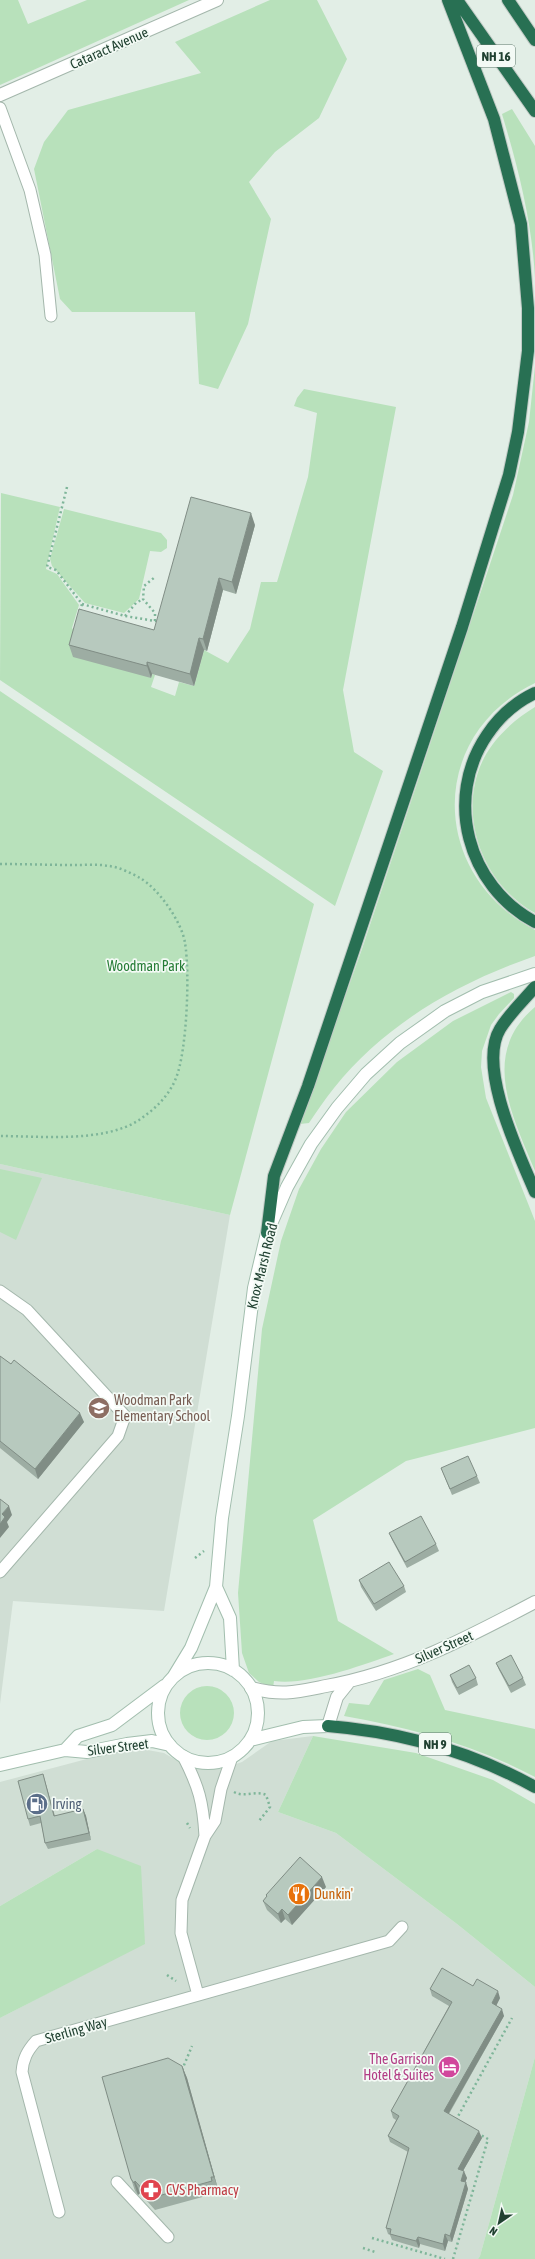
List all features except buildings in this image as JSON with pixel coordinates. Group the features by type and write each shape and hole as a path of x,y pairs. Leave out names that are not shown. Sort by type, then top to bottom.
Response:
{"highway":[{"path":"267,1233 274,1176 308,1086 462,627 509,475 518,432 528,351 528,308 521,224 494,119 448,0"},
{"name":"NH 16","path":"457,0 535,111"},
{"name":"NH 16","path":"508,0 535,40"},
{"path":"535,693 504,715 482,742 469,775 465,810 470,846 486,878 510,905 535,922"},
{"path":"535,987 500,1030 492,1054 495,1082 535,1192"},
{"name":"NH 9","path":"328,1726 367,1730 425,1742 488,1763 535,1787"}],"main road":[{"name":"Cataract Avenue","path":"0,95 217,0"},
{"name":"Knox Marsh Road","path":"170,1680 191,1648 216,1587 222,1518 238,1416 254,1288 267,1233 287,1187 312,1144 338,1108 366,1074 400,1043 445,1011 482,992 535,974"},
{"name":"Knox Marsh Road","path":"216,1587 230,1618 233,1670"},
{"name":"Silver Street","path":"251,1688 287,1694 349,1682 394,1668 452,1646 535,1602"},
{"name":"NH 9","path":"196,1664 221,1665 233,1670 243,1678 251,1688 256,1698 258,1714 255,1730 250,1740 232,1757 208,1763 195,1761 183,1756 170,1745 161,1731 158,1716 159,1699 170,1680 184,1669 196,1664"},
{"name":"Silver Street","path":"65,1750 78,1736 112,1725 170,1680"},
{"path":"328,1726 337,1697 349,1682"},
{"name":"NH 9","path":"250,1740 303,1727 328,1726"},
{"name":"Silver Street","path":"0,1765 65,1750 87,1752 127,1744 152,1742 170,1745"}],"lane":[{"path":"0,108 30,190 45,255 51,316"},
{"path":"0,1290 27,1310 125,1416 118,1436 0,1572"},
{"path":"183,1756 197,1782 203,1806 205,1836"},
{"path":"198,1995 181,1933 180,1917 185,1887 205,1836 215,1821 221,1789 232,1757"},
{"name":"Sterling Way","path":"59,2212 22,2072 23,2060 28,2050 36,2041 389,1941 402,1927"},
{"path":"117,2182 168,2237"}],"path":[{"path":"67,487 47,567 56,570 82,604 125,616 155,621 155,613 143,599 144,586 155,577"},
{"path":"125,616 136,603 143,599"},
{"path":"77,618 82,604"},
{"path":"0,864 109,866 141,878 158,894 180,927 185,943 186,978 184,1047 181,1064 172,1085 159,1104 139,1120 116,1132 89,1135 0,1136"},
{"path":"234,1791 239,1794 259,1793 266,1795 270,1807 259,1821"},
{"path":"167,1976 176,1982"},
{"path":"462,2124 456,2120 512,2018"},
{"path":"180,2074 192,2046"},
{"path":"453,2259 488,2139 475,2132"},
{"path":"372,2238 445,2259"},
{"path":"363,2248 375,2252"}],"shaded area":[{"name":"Woodman Park Elementary School","path":"0,1164 230,1215 164,1611 13,1601 0,1704"},
{"path":"313,1736 278,1812 336,1833 457,1924 535,1987 535,2057 480,2256 478,2259 0,2259 0,2018 145,1943 97,1849 0,1906 0,1782 117,1751 142,1749 164,1753 186,1766 197,1769 221,1769 242,1762 272,1741"}],"green space":[{"path":"0,0 18,0 28,24 87,0 189,0 0,85"},
{"path":"270,0 317,0 347,59 319,118 275,152 249,182 271,219 248,324 218,389 199,384 195,312 72,312 60,299 34,169 44,142 68,110 201,73 175,42"},
{"path":"512,109 535,146 535,278 531,236 523,195 502,114"},
{"path":"535,366 535,683 499,707 474,736 459,770 455,806 460,842 475,876 500,906 535,930 535,956 478,979 451,992 400,1025 354,1065 331,1092 309,1123 300,1124 362,949 513,495 529,422"},
{"path":"304,389 396,407 343,690 354,752 383,771 335,906 0,680 1,493 60,507 46,569 57,574 79,605 72,628 79,636 151,678 152,674 155,675 151,687 175,696 179,682 194,686 204,650 228,663 250,629 261,582 277,582 308,477 317,413 294,406 297,398"},
{"path":"64,509 161,533 167,540 167,548 161,552 150,551 139,599 124,613 85,603 52,566 50,559"},
{"name":"Woodman Park","path":"0,691 314,904 230,1215 0,1164"},
{"path":"535,707 535,913 516,900 501,884 488,866 479,845 474,824 473,801 476,779 484,758 489,750 506,729"},
{"path":"511,992 514,994 514,998 491,1025 482,1051 481,1067 486,1098 535,1221 535,1428 406,1461 313,1520 338,1621 394,1654 351,1669 318,1678 287,1682 274,1681 273,1688 259,1682 249,1673 242,1653 238,1593 262,1329 281,1241 299,1189 321,1149 346,1112 397,1062 453,1021"},
{"path":"535,1007 535,1171 511,1108 506,1086 505,1065 508,1045 518,1025"},
{"path":"0,1169 42,1178 16,1240 0,1232"},
{"path":"418,1669 430,1675 445,1710 535,1729 535,1777 489,1756 442,1739 394,1726 344,1716 349,1703 369,1705 384,1680"},
{"path":"202,1686 212,1686 226,1694 232,1703 234,1713 232,1723 226,1732 212,1740 202,1740 192,1735 185,1728 180,1718 180,1708 185,1698 192,1691"},
{"path":"313,1736 416,1753 493,1780 535,1804 535,1987 457,1924 336,1833 278,1812"},
{"path":"97,1849 141,1866 145,1944 0,2018 0,1906"},
{"path":"535,2057 535,2259 478,2259 480,2256"}],"place":[{"name":"Woodman Park Elementary School","path":"99,1408"},
{"name":"Irving","path":"37,1804"},
{"name":"Dunkin'","path":"299,1894"},
{"name":"The Garrison Hotel & Suites","path":"449,2067"},
{"name":"CVS Pharmacy","path":"151,2190"}]}
